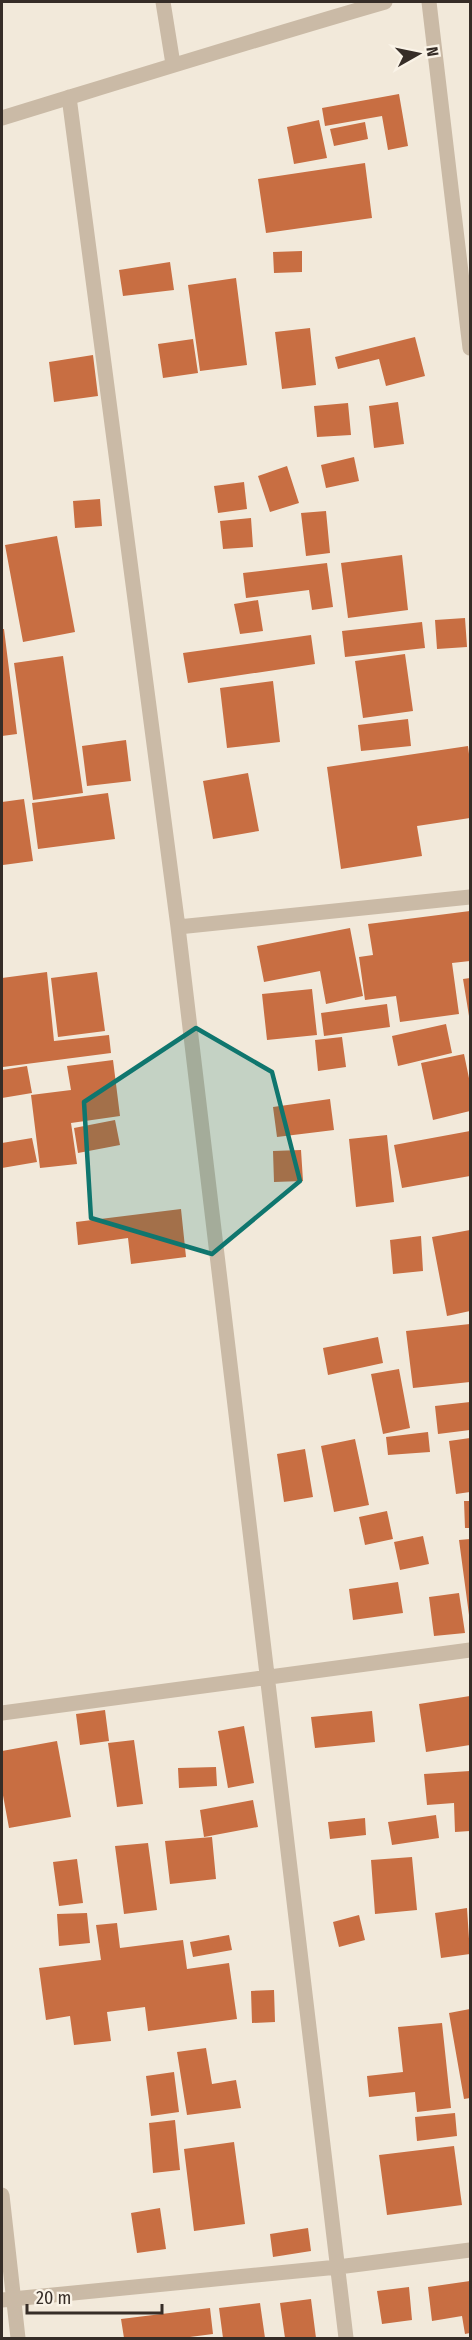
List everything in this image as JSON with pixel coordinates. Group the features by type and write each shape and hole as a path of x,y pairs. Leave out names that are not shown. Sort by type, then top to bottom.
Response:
{"street":[{"path":"163,2 173,64"},
{"path":"2,118 122,82 173,64 385,2"},
{"path":"429,2 471,348"},
{"path":"69,97 178,927 346,2338"},
{"path":"178,927 471,897"},
{"path":"2,1713 471,1650"},
{"path":"2,2195 8,2299 18,2338"},
{"path":"8,2299 338,2267 471,2250"}],"highlighted area":[{"path":"196,1028 272,1072 300,1181 212,1254 91,1218 84,1102"}],"building":[{"path":"399,94 408,146 388,150 382,116 325,126 322,108"},
{"path":"319,120 327,158 294,164 287,127"},
{"path":"365,122 368,139 334,146 330,129"},
{"path":"365,163 372,218 266,233 258,179"},
{"path":"302,251 302,272 274,273 273,252"},
{"path":"170,262 174,290 123,296 119,270"},
{"path":"236,278 247,365 200,371 188,285"},
{"path":"310,328 316,385 282,389 275,332"},
{"path":"415,337 425,376 386,386 379,359 338,369 335,357"},
{"path":"193,339 198,373 163,378 158,344"},
{"path":"93,355 98,396 54,402 49,362"},
{"path":"398,402 404,444 374,448 369,406"},
{"path":"348,403 351,435 317,437 314,406"},
{"path":"354,457 359,481 326,488 321,465"},
{"path":"287,466 299,503 270,512 258,476"},
{"path":"244,482 247,509 218,513 214,486"},
{"path":"100,499 102,526 75,528 73,501"},
{"path":"326,511 330,553 306,556 301,513"},
{"path":"251,518 253,547 223,549 220,521"},
{"path":"57,536 75,632 23,642 5,545"},
{"path":"402,555 408,610 348,618 341,563"},
{"path":"327,563 333,607 312,610 309,590 246,598 243,573"},
{"path":"258,600 263,631 240,634 234,604"},
{"path":"465,618 467,647 437,649 435,620"},
{"path":"422,622 425,648 345,657 342,631"},
{"path":"2,629 4,629 17,734 2,736"},
{"path":"311,635 315,664 188,683 183,653"},
{"path":"405,654 413,711 363,718 355,661"},
{"path":"63,656 83,793 33,800 14,663"},
{"path":"273,681 280,742 227,748 220,688"},
{"path":"408,719 411,746 361,751 358,725"},
{"path":"126,740 131,781 87,786 82,746"},
{"path":"468,746 470,818 417,826 422,856 341,869 327,767"},
{"path":"248,773 259,831 213,839 203,781"},
{"path":"108,793 115,839 38,849 32,803"},
{"path":"24,799 33,861 3,865 2,802"},
{"path":"470,911 470,961 452,963 459,1014 400,1022 396,996 365,1000 359,957 373,955 368,924"},
{"path":"350,928 363,996 326,1004 320,971 264,982 257,946"},
{"path":"47,972 54,1041 109,1035 111,1053 3,1067 2,978"},
{"path":"97,972 105,1031 58,1037 51,978"},
{"path":"470,978 470,1016 469,1016 463,979"},
{"path":"312,989 317,1035 267,1040 262,994"},
{"path":"387,1004 390,1027 324,1036 321,1013"},
{"path":"446,1024 452,1053 398,1066 392,1036"},
{"path":"342,1037 346,1067 318,1071 315,1040"},
{"path":"464,1054 470,1083 470,1111 433,1120 421,1063"},
{"path":"113,1060 120,1116 71,1123 77,1164 40,1168 31,1095 71,1090 67,1066"},
{"path":"27,1066 32,1093 2,1098 2,1070"},
{"path":"330,1099 334,1130 277,1137 273,1107"},
{"path":"115,1120 120,1145 78,1153 74,1128"},
{"path":"470,1131 470,1176 402,1188 394,1145"},
{"path":"387,1135 394,1202 356,1207 349,1139"},
{"path":"32,1138 37,1162 2,1168 2,1143"},
{"path":"301,1150 303,1181 274,1182 273,1151"},
{"path":"181,1209 186,1257 131,1264 128,1238 78,1245 76,1222"},
{"path":"470,1230 470,1311 447,1316 432,1237"},
{"path":"421,1236 423,1271 393,1274 390,1240"},
{"path":"470,1324 470,1382 413,1388 406,1331"},
{"path":"378,1337 383,1363 328,1375 323,1348"},
{"path":"399,1369 410,1428 383,1434 371,1374"},
{"path":"470,1402 470,1430 438,1434 435,1406"},
{"path":"428,1432 430,1452 388,1455 386,1437"},
{"path":"470,1438 470,1492 456,1494 449,1441"},
{"path":"355,1439 369,1505 334,1512 321,1446"},
{"path":"305,1449 313,1497 284,1502 277,1454"},
{"path":"464,1501 470,1501 470,1528 465,1528"},
{"path":"387,1511 393,1539 365,1545 359,1517"},
{"path":"423,1536 429,1564 400,1570 394,1542"},
{"path":"470,1539 470,1615 469,1615 459,1540"},
{"path":"398,1582 403,1613 353,1620 349,1589"},
{"path":"459,1593 465,1633 434,1636 429,1597"},
{"path":"470,1696 470,1745 426,1752 419,1704"},
{"path":"105,1710 109,1741 80,1745 76,1714"},
{"path":"372,1711 375,1742 315,1748 311,1717"},
{"path":"244,1726 254,1783 228,1788 218,1731"},
{"path":"134,1740 143,1804 117,1807 108,1743"},
{"path":"57,1741 71,1817 9,1828 2,1790 2,1751"},
{"path":"216,1767 217,1786 179,1788 178,1768"},
{"path":"470,1771 470,1831 455,1832 454,1803 427,1805 424,1774"},
{"path":"253,1800 258,1827 204,1837 200,1810"},
{"path":"436,1815 439,1838 392,1845 388,1822"},
{"path":"365,1818 366,1835 330,1839 328,1822"},
{"path":"212,1837 216,1879 170,1884 165,1841"},
{"path":"148,1843 157,1910 124,1914 115,1846"},
{"path":"412,1857 417,1910 375,1914 371,1860"},
{"path":"77,1859 83,1903 59,1906 53,1862"},
{"path":"467,1908 470,1954 441,1958 435,1913"},
{"path":"87,1913 90,1943 59,1946 57,1914"},
{"path":"359,1915 365,1940 339,1947 333,1922"},
{"path":"117,1923 120,1948 183,1940 187,1969 229,1963 237,2019 148,2031 145,2007 107,2012 111,2041 74,2045 70,2016 46,2020 39,1968 101,1960 96,1925"},
{"path":"229,1935 232,1950 193,1957 190,1942"},
{"path":"274,1990 275,2022 252,2023 251,1991"},
{"path":"470,2009 470,2098 464,2099 449,2013"},
{"path":"442,2023 451,2108 417,2112 415,2092 369,2097 367,2076 403,2072 398,2027"},
{"path":"206,2048 212,2084 236,2080 241,2108 187,2115 177,2052"},
{"path":"174,2072 179,2112 151,2116 146,2076"},
{"path":"455,2113 457,2136 417,2141 415,2117"},
{"path":"175,2120 180,2170 153,2173 149,2123"},
{"path":"234,2142 245,2224 194,2231 184,2149"},
{"path":"454,2146 462,2205 387,2215 379,2155"},
{"path":"160,2208 166,2249 137,2253 131,2213"},
{"path":"308,2228 311,2251 273,2257 270,2234"},
{"path":"470,2281 470,2333 465,2334 462,2316 432,2321 428,2287"},
{"path":"409,2287 412,2320 382,2324 377,2291"},
{"path":"311,2299 316,2338 285,2338 280,2303"},
{"path":"260,2303 265,2338 223,2338 219,2308"},
{"path":"210,2308 213,2334 182,2338 124,2338 121,2319"}]}
